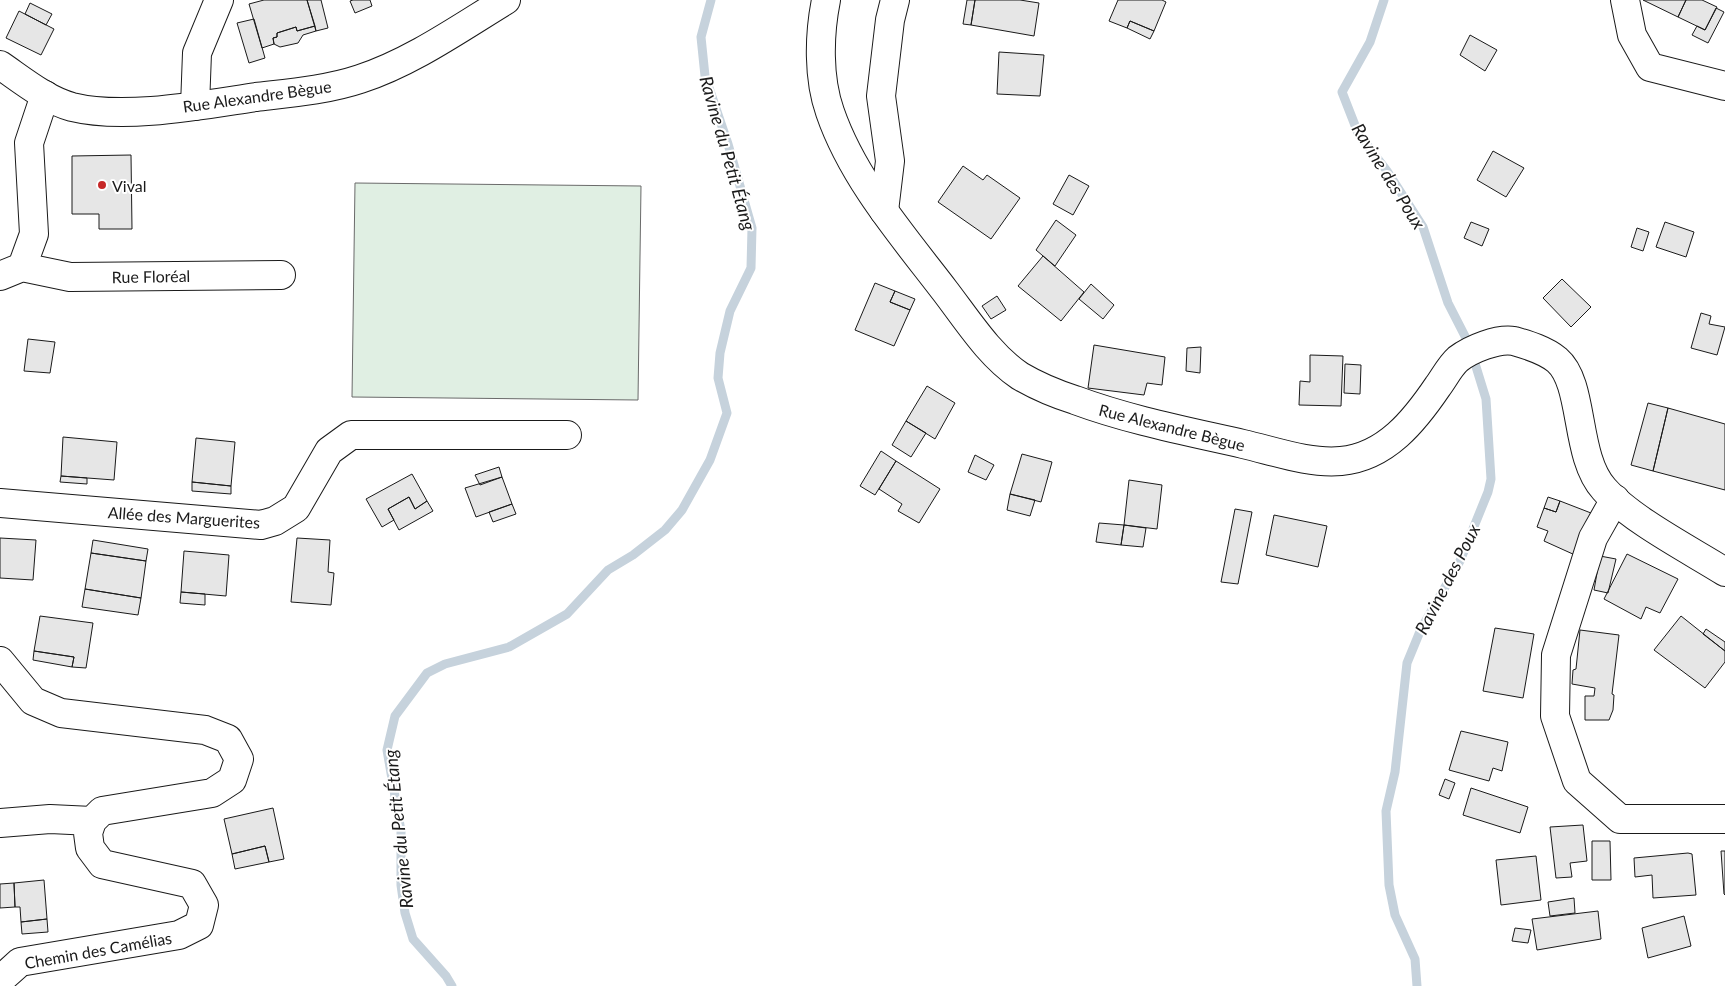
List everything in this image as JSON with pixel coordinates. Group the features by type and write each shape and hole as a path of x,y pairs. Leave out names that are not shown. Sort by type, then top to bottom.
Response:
{"street":[{"path":"195,106 197,53 219,0"},
{"name":"Rue Alexandre Bègue","path":"0,65 46,95 70,106 97,111 195,106 315,89 360,79 405,59 506,0"},
{"name":"Rue Alexandre Bègue","path":"826,0 822,22 822,59 828,109 843,145 884,211 992,352 1028,380 1053,392 1117,416 1306,459 1342,461 1374,452 1397,436 1417,417 1468,354 1509,340 1534,347 1558,360 1569,380 1591,471 1604,490 1638,517 1725,572"},
{"path":"884,211 889,188 890,161 881,96 890,20 895,0"},
{"path":"1625,0 1632,35 1650,67 1725,86"},
{"name":"Rue Floréal","path":"46,95 30,143 34,234 11,271 70,277 281,275"},
{"name":"Allée des Marguerites","path":"0,503 261,525 275,521 296,508 329,451 351,435 567,435"},
{"path":"1615,499 1593,538 1556,655 1555,716 1577,781 1620,818 1725,819"},
{"path":"0,661 33,701 62,713 205,730 228,739 239,759 232,780 212,793 102,811 92,821 50,819 0,823"},
{"name":"Chemin des Camélias","path":"0,980 20,962 179,935 199,925 204,905 192,884 102,864 90,848 88,833 92,821"}],"green space":[{"path":"355,183 641,186 638,400 352,397"}],"building":[{"path":"264,0 307,0 315,26 297,31 296,27 277,33 277,37 273,38 274,44 262,48 249,4"},
{"path":"307,0 321,0 328,28 316,31"},
{"path":"370,0 372,6 355,13 350,1"},
{"path":"967,0 975,0 971,25 963,24"},
{"path":"975,0 1020,0 1039,3 1034,36 971,25"},
{"path":"1118,0 1162,0 1166,2 1154,31 1130,21 1127,28 1109,21"},
{"path":"1643,0 1686,0 1678,17"},
{"path":"1686,0 1702,0 1717,7 1705,30 1678,17"},
{"path":"30,3 52,14 46,25 25,14"},
{"path":"1716,8 1724,12 1708,43 1692,35 1697,26 1705,30"},
{"path":"19,11 54,29 41,55 6,38"},
{"path":"254,19 265,58 249,63 237,23"},
{"path":"1130,21 1154,31 1150,39 1127,28"},
{"path":"315,26 316,31 303,35 298,43 280,47 274,44 273,38 277,37 277,33 296,27 297,31"},
{"path":"1470,35 1497,50 1485,71 1460,55"},
{"path":"999,52 1044,55 1040,96 997,94"},
{"path":"1493,151 1524,168 1506,197 1477,180"},
{"name":"Vival","path":"131,155 132,229 99,229 99,214 72,214 72,156"},
{"path":"963,166 983,180 987,175 1020,198 991,239 938,202"},
{"path":"1069,175 1089,186 1073,215 1053,204"},
{"path":"1056,220 1076,235 1055,266 1036,250"},
{"path":"1471,222 1489,229 1482,246 1464,238"},
{"path":"1665,222 1694,232 1686,257 1656,247"},
{"path":"1637,228 1649,232 1643,251 1631,247"},
{"path":"1043,256 1084,292 1061,321 1018,286"},
{"path":"1562,279 1591,307 1571,327 1543,298"},
{"path":"875,283 895,291 890,302 910,310 894,346 855,330"},
{"path":"1091,284 1114,305 1103,319 1079,299"},
{"path":"895,291 915,299 910,310 890,302"},
{"path":"997,296 1006,310 991,319 982,306"},
{"path":"1701,313 1711,316 1709,324 1725,327 1717,355 1691,348"},
{"path":"28,339 55,342 50,373 24,371"},
{"path":"1094,345 1165,357 1162,385 1147,383 1144,395 1088,388"},
{"path":"1201,347 1200,373 1186,371 1187,348"},
{"path":"1310,355 1343,356 1341,406 1299,405 1300,381 1310,382"},
{"path":"1345,364 1361,365 1360,394 1344,393"},
{"path":"927,386 955,403 935,439 906,421"},
{"path":"1648,403 1668,408 1653,471 1631,465"},
{"path":"1668,408 1725,424 1725,490 1653,471"},
{"path":"906,421 926,433 911,457 892,445"},
{"path":"63,437 117,442 114,480 61,476"},
{"path":"196,438 235,442 231,486 192,482"},
{"path":"881,451 896,461 875,495 860,486"},
{"path":"1022,454 1052,462 1041,502 1010,494"},
{"path":"975,455 994,465 986,480 968,472"},
{"path":"896,461 940,489 919,523 898,511 902,504 879,489"},
{"path":"499,467 502,477 480,485 475,475"},
{"path":"412,474 427,501 415,509 409,497 388,509 394,520 382,527 366,499"},
{"path":"61,476 87,478 87,484 60,482"},
{"path":"502,477 512,504 476,517 465,488"},
{"path":"1129,480 1162,485 1157,529 1124,525"},
{"path":"192,482 231,486 231,494 192,491"},
{"path":"1010,494 1035,500 1030,516 1007,510"},
{"path":"409,497 415,509 427,501 433,511 399,530 388,509"},
{"path":"1548,497 1560,501 1556,512 1544,508"},
{"path":"1560,501 1591,513 1575,555 1544,541 1548,531 1537,527 1544,508 1556,512"},
{"path":"512,504 516,514 493,522 489,512"},
{"path":"1235,509 1252,512 1238,584 1221,582"},
{"path":"1274,515 1327,526 1318,567 1266,555"},
{"path":"1099,523 1124,525 1121,545 1096,542"},
{"path":"1124,525 1146,528 1143,547 1121,545"},
{"path":"0,538 36,540 33,580 0,578"},
{"path":"297,538 330,540 328,572 334,573 331,605 291,602"},
{"path":"93,540 148,549 146,561 91,553"},
{"path":"184,551 229,555 226,596 181,592"},
{"path":"91,553 146,561 141,598 85,589"},
{"path":"1627,554 1678,579 1660,613 1646,607 1641,619 1604,599"},
{"path":"1600,556 1616,559 1608,593 1594,590"},
{"path":"85,589 141,598 138,615 82,607"},
{"path":"181,592 205,594 205,605 180,603"},
{"path":"40,616 93,623 86,668 72,667 74,657 34,651"},
{"path":"1681,616 1725,651 1725,662 1705,688 1654,650"},
{"path":"1495,628 1534,634 1523,698 1483,691"},
{"path":"1706,629 1725,642 1725,651 1703,634"},
{"path":"1580,630 1619,635 1612,694 1614,695 1613,710 1609,720 1585,720 1585,696 1594,696 1595,688 1572,684 1573,670 1576,669"},
{"path":"34,651 74,657 72,667 33,660"},
{"path":"1461,731 1508,742 1502,771 1493,768 1489,781 1449,770"},
{"path":"1445,779 1455,783 1449,799 1439,795"},
{"path":"1471,788 1528,807 1520,833 1463,815"},
{"path":"273,808 284,859 269,862 265,846 232,854 224,819"},
{"path":"1583,825 1587,861 1570,863 1572,877 1556,878 1550,827"},
{"path":"1592,841 1610,841 1611,880 1592,880"},
{"path":"265,846 269,862 235,869 232,854"},
{"path":"1721,851 1725,851 1725,895 1724,894"},
{"path":"1692,854 1696,895 1653,898 1652,875 1635,877 1634,858"},
{"path":"1536,856 1541,900 1501,905 1496,860"},
{"path":"44,880 47,919 21,922 20,907 15,907 14,883"},
{"path":"14,883 15,907 0,908 0,884"},
{"path":"1574,898 1575,913 1550,916 1548,902"},
{"path":"1598,911 1601,939 1537,950 1532,919"},
{"path":"1684,916 1691,946 1648,958 1642,928"},
{"path":"47,919 48,932 22,934 21,922"},
{"path":"1515,928 1531,930 1528,943 1512,941"}],"waterway":[{"name":"Ravine du Petit Étang","path":"452,986 446,976 413,939 405,913 401,885 401,831 387,750 395,716 427,673 445,664 509,647 567,614 608,570 633,555 665,530 682,510 710,460 727,413 718,378 720,353 730,311 751,268 752,228 728,144 705,76 701,37 711,0"},
{"name":"Ravine des Poux","path":"1384,0 1370,42 1342,92 1358,133 1387,171 1423,227 1448,303 1469,344 1486,399 1491,479 1488,492 1460,561 1421,629 1407,663 1395,772 1386,811 1389,885 1395,915 1415,959 1417,986"}],"place":[{"name":"Vival","path":"102,185"}]}
